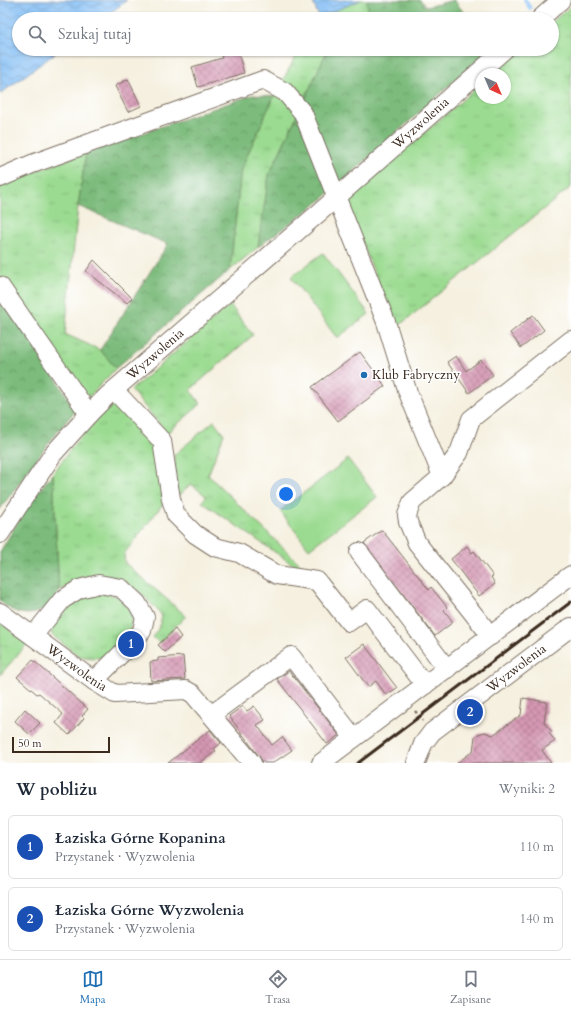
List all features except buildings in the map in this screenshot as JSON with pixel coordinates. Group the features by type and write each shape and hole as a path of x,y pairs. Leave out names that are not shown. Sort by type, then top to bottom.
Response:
{"street":[{"path":"548,12 561,0"},
{"name":"Wyzwolenia","path":"0,534 53,454 89,414 114,390 498,56"},
{"path":"0,178 32,164 263,80 285,92 303,113 386,322 407,390 442,476"},
{"path":"0,286 89,414"},
{"path":"492,636 417,544 408,522 407,515 412,502 442,476 459,452 471,419 571,340"},
{"path":"114,390 162,441 170,499 176,515 195,534 215,547 239,553 277,575 317,581 349,622 367,609 424,686"},
{"path":"359,552 447,669"},
{"path":"321,763 492,636 571,575"},
{"path":"33,636 62,600 79,589 99,584 121,588 137,602 145,617 142,631 94,681"},
{"name":"Wyzwolenia","path":"0,612 94,681 115,694 186,690 193,694 252,763"},
{"name":"Wyzwolenia","path":"416,763 423,744 432,732 571,627"},
{"path":"211,715 291,656 354,738"}],"path":[{"path":"406,700 432,732"}],"green space":[{"path":"361,0 367,0 369,12 331,12"},
{"path":"367,0 420,0 426,7 454,0 463,12 369,12"},
{"path":"571,6 571,187 396,328 346,201 475,89 475,104 511,104 511,68 500,68 513,56 559,56 559,16"},
{"path":"296,56 325,56 269,175 258,247 230,270 241,169 274,96"},
{"path":"325,56 482,56 320,201 258,247 269,175"},
{"path":"252,95 274,96 241,169 230,270 116,368 100,350 168,244 78,206 86,153"},
{"path":"86,153 78,206 65,334 100,350 116,368 89,397 82,396 0,276 0,184"},
{"path":"323,253 369,314 337,338 291,277"},
{"path":"0,292 76,410 56,433 0,509"},
{"path":"230,305 253,335 190,390 201,404 167,433 131,390"},
{"path":"113,402 147,430 157,450 166,500 124,554 125,563 186,616 159,643 153,637 161,624 161,614 141,593 123,580 102,576 80,578 59,591 53,473 76,442"},
{"path":"214,421 224,434 208,475 304,568 301,570 202,502 206,496 191,484 177,497 174,455"},
{"path":"348,459 377,497 309,549 280,511"},
{"path":"53,473 59,591 51,603 42,610 36,613 23,614 10,609 0,600 0,552 27,506"},
{"path":"94,592 117,596 129,608 132,619 126,640 106,657 92,658 79,656 52,635 51,628 67,609 77,600"},
{"path":"0,622 27,644 0,675"}],"water":[{"path":"0,0 127,0 111,12 12,12 12,56 52,56 0,94"},
{"path":"312,0 361,0 331,12 317,12"}],"waterway":[{"path":"525,0 530,8"}],"railway":[{"path":"358,763 571,602"}],"place":[{"name":"Klub Fabryczny","path":"364,375"},
{"name":"Łaziska Górne Kopanina","path":"131,644"},
{"name":"Łaziska Górne Wyzwolenia","path":"470,712"}]}
